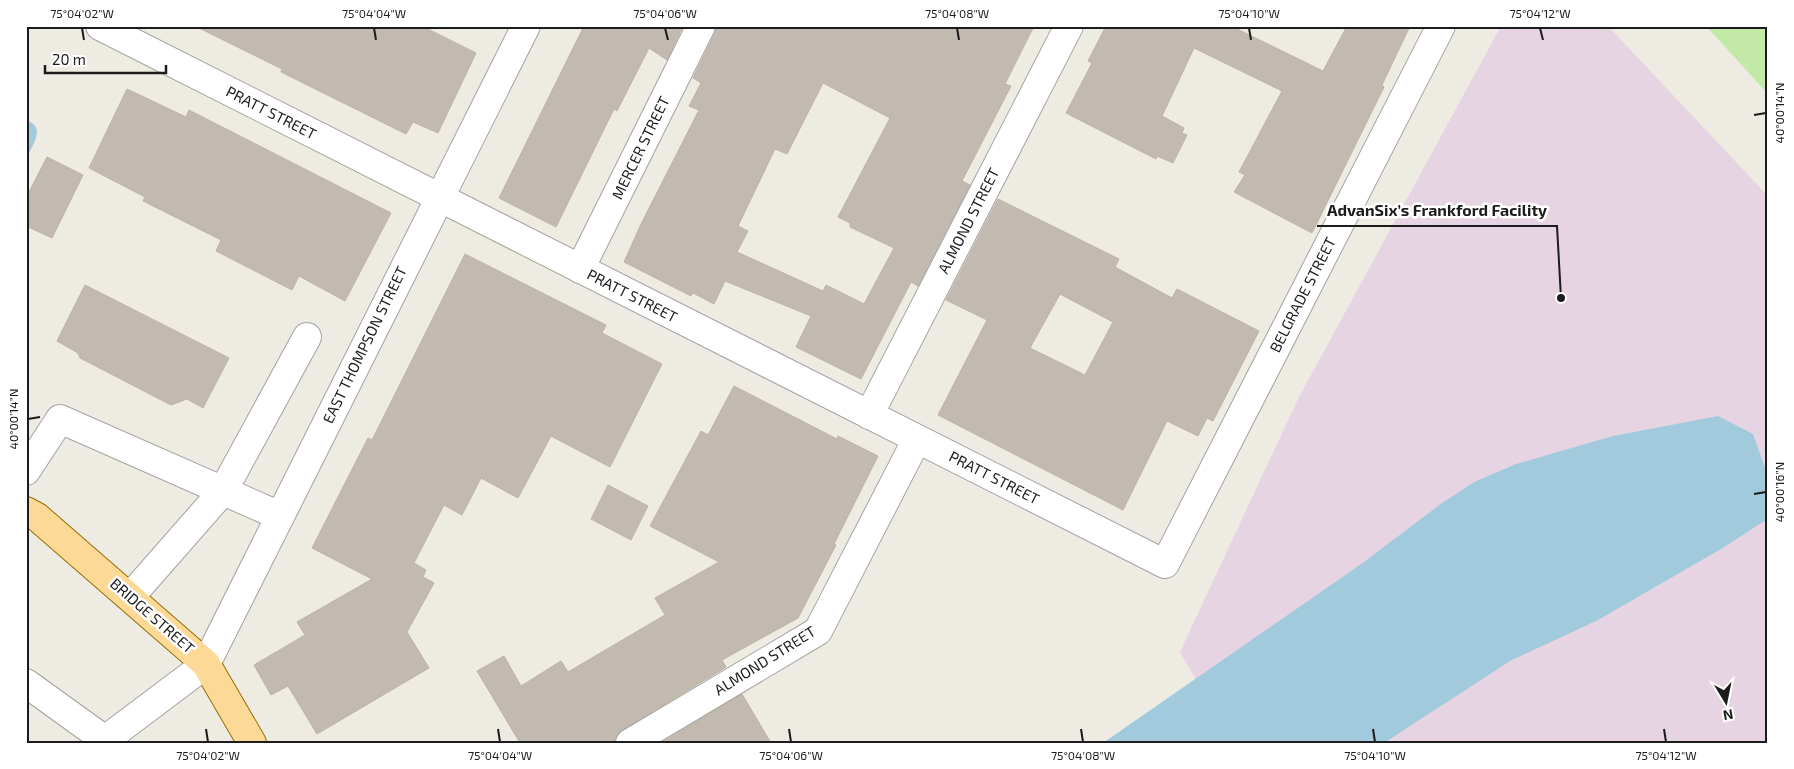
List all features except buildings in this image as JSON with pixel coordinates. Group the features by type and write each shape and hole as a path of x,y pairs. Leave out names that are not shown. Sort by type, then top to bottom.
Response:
{"main road":[{"name":"BRIDGE STREET","path":"26,511 37,517 206,664 252,743"}],"street":[{"name":"PRATT STREET","path":"100,26 1165,564"},
{"name":"EAST THOMPSON STREET","path":"206,664 438,198 526,26"},
{"name":"MERCER STREET","path":"580,269 701,26"},
{"name":"ALMOND STREET","path":"869,415 1069,26"},
{"name":"BELGRADE STREET","path":"1165,564 1441,26"},
{"path":"130,597 222,491 307,337"},
{"path":"26,471 60,419 280,516"},
{"name":"ALMOND STREET","path":"630,743 818,631 917,439"},
{"path":"26,684 106,742 206,664"}],"shaded area":[{"path":"1501,26 1608,26 1768,196 1768,743 1233,743 1180,652 1298,399"}],"green space":[{"path":"1706,26 1768,26 1768,94"}],"water":[{"path":"28,121 36,128 37,133 26,159 26,122"},
{"path":"1718,416 1753,434 1768,476 1768,517 1766,520 1721,549 1598,620 1510,661 1384,743 1103,743 1364,562 1442,503 1474,482 1516,464 1613,436"}],"place":[{"name":"AdvanSix’s Frankford Facility","path":"1561,298"}]}
